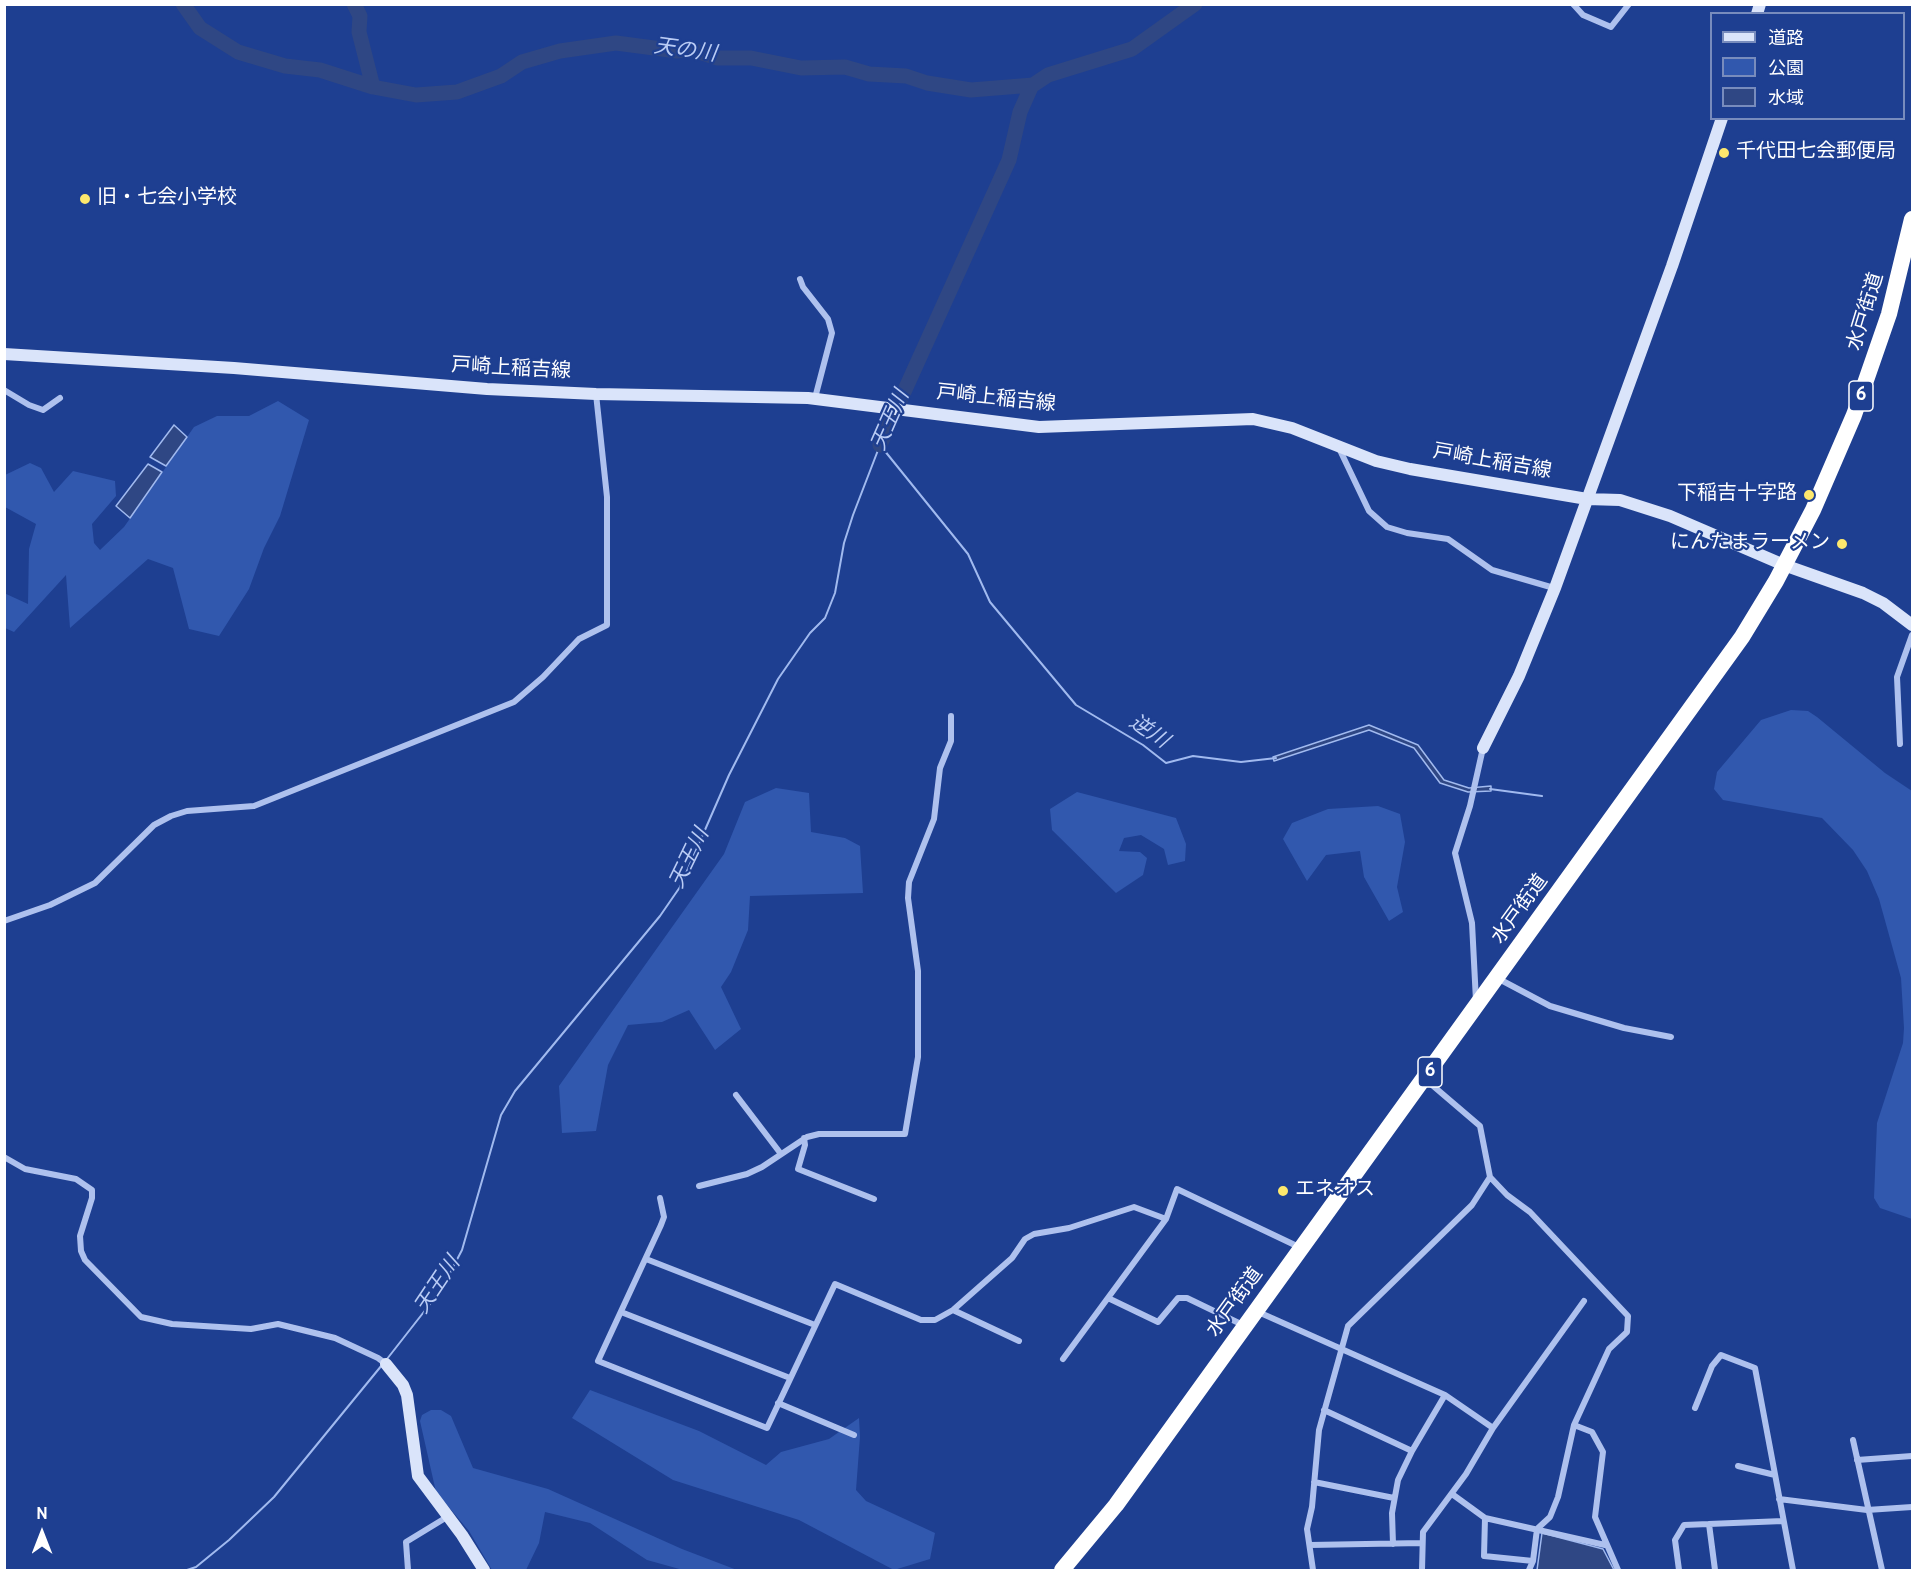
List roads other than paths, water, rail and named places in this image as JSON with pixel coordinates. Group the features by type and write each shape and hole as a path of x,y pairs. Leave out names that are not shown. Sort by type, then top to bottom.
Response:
{"highway":[{"name":"水戸街道","path":"1062,1570 1116,1505 1742,637 1784,565 1835,462 1866,382 1895,295 1912,219"}],"main road":[{"path":"1483,748 1519,676 1555,588 1721,120"},
{"name":"戸崎上稲吉線","path":"4,354 596,394 815,399 1045,427 1253,418 1292,428 1338,446 1410,469 1587,499 1620,500 1670,516 1784,565 1863,593 1883,603 1912,625"},
{"path":"382,1361 400,1380 407,1395 418,1476 484,1570"}],"street":[{"path":"1573,4 1583,15 1611,27 1629,4"},
{"path":"800,279 803,287 828,319 832,333 815,399"},
{"path":"4,390 29,405 43,410 60,398"},
{"path":"4,921 60,900 95,883 154,825 171,816 187,811 254,806 514,702 543,677 571,646 586,634 607,625 607,497 596,394"},
{"path":"1338,446 1369,510 1387,527 1407,533 1448,539 1492,570 1555,588"},
{"path":"1900,744 1897,677 1912,635"},
{"path":"699,1186 747,1174 804,1138 837,1132 905,1134 918,1057 918,971 908,898 909,882 934,819 940,768 951,741 951,716"},
{"path":"1477,1007 1473,981 1472,923 1455,853 1483,748"},
{"path":"1498,978 1550,1006 1624,1028 1671,1037"},
{"path":"1425,1079 1480,1126 1490,1177 1506,1195 1530,1212 1628,1316 1628,1332 1609,1349 1574,1425 1554,1512 1537,1528 1533,1561 1529,1570"},
{"path":"736,1095 781,1154"},
{"path":"804,1138 805,1145 798,1169 874,1199"},
{"path":"4,1157 25,1169 75,1179 92,1190 92,1198 80,1236 81,1251 85,1260 141,1317 172,1324 251,1329 278,1324 335,1338 382,1361"},
{"path":"1313,1570 1307,1529 1318,1438 1348,1326 1472,1205 1483,1192 1490,1177"},
{"path":"1063,1359 1166,1219 1177,1189 1302,1249"},
{"path":"660,1198 664,1217 598,1361 767,1428 835,1284 921,1320 935,1320 953,1310 1012,1258 1025,1239 1034,1233 1069,1228 1134,1207 1166,1219"},
{"path":"646,1259 815,1325"},
{"path":"1108,1298 1158,1322 1178,1298 1187,1298 1245,1326"},
{"path":"1422,1570 1423,1532 1452,1494 1493,1428 1584,1301"},
{"path":"953,1310 1019,1341"},
{"path":"1256,1311 1445,1395 1493,1428"},
{"path":"621,1312 790,1378"},
{"path":"1695,1408 1712,1366 1720,1355 1755,1368 1793,1570"},
{"path":"1393,1544 1394,1497 1398,1480 1412,1450 1445,1395"},
{"path":"778,1403 854,1435"},
{"path":"1324,1410 1412,1450"},
{"path":"1574,1425 1592,1432 1604,1452 1595,1517 1605,1545 1618,1570"},
{"path":"1853,1440 1882,1570"},
{"path":"1857,1460 1912,1456"},
{"path":"1738,1466 1774,1475"},
{"path":"1314,1482 1394,1497"},
{"path":"1452,1494 1485,1518 1605,1545"},
{"path":"1779,1499 1867,1510 1912,1507"},
{"path":"408,1570 406,1542 447,1517"},
{"path":"1485,1518 1484,1556 1533,1561"},
{"path":"1679,1570 1675,1540 1684,1525 1783,1521"},
{"path":"1708,1524 1715,1570"},
{"path":"1310,1545 1422,1543"}],"water":[{"path":"174,425 187,437 166,466 150,457"},
{"path":"148,464 162,472 130,518 116,506"},
{"path":"1369,725 1418,745 1444,780 1469,788 1491,786 1491,791 1468,792 1440,783 1414,748 1369,730 1274,761 1273,757"},
{"path":"1542,1533 1603,1549 1614,1570 1537,1570"}],"waterway":[{"name":"天の川","path":"183,4 200,28 238,52 285,66 320,70 373,87 416,95 457,92 501,76 522,62 560,51 616,43 677,51 690,49 717,58 751,58 801,68 845,67 869,74 906,76 927,83 971,90 1033,85 1048,75 1132,49 1195,4"},
{"path":"354,4 360,16 359,32 373,87"},
{"name":"天王川","path":"880,445 1009,160 1020,112 1032,85"},
{"name":"天王川","path":"387,1359 441,1290 462,1250 501,1115 515,1091 660,916 680,887 729,775 778,679 810,633 825,618 835,593 844,543 880,445 968,554 990,602 1076,705 1143,745 1166,763 1193,756 1241,762 1276,758"},
{"name":"逆川","path":"1490,789 1542,796"},
{"name":"天王川","path":"187,1570 196,1567 229,1540 274,1497 382,1365"}],"place":[{"name":"千代田七会郵便局","path":"1724,153"},
{"name":"旧・七会小学校","path":"85,199"},
{"name":"下稲吉十字路","path":"1809,495"},
{"name":"にんたまラーメン","path":"1842,544"},
{"name":"エネオス","path":"1283,1191"}]}
